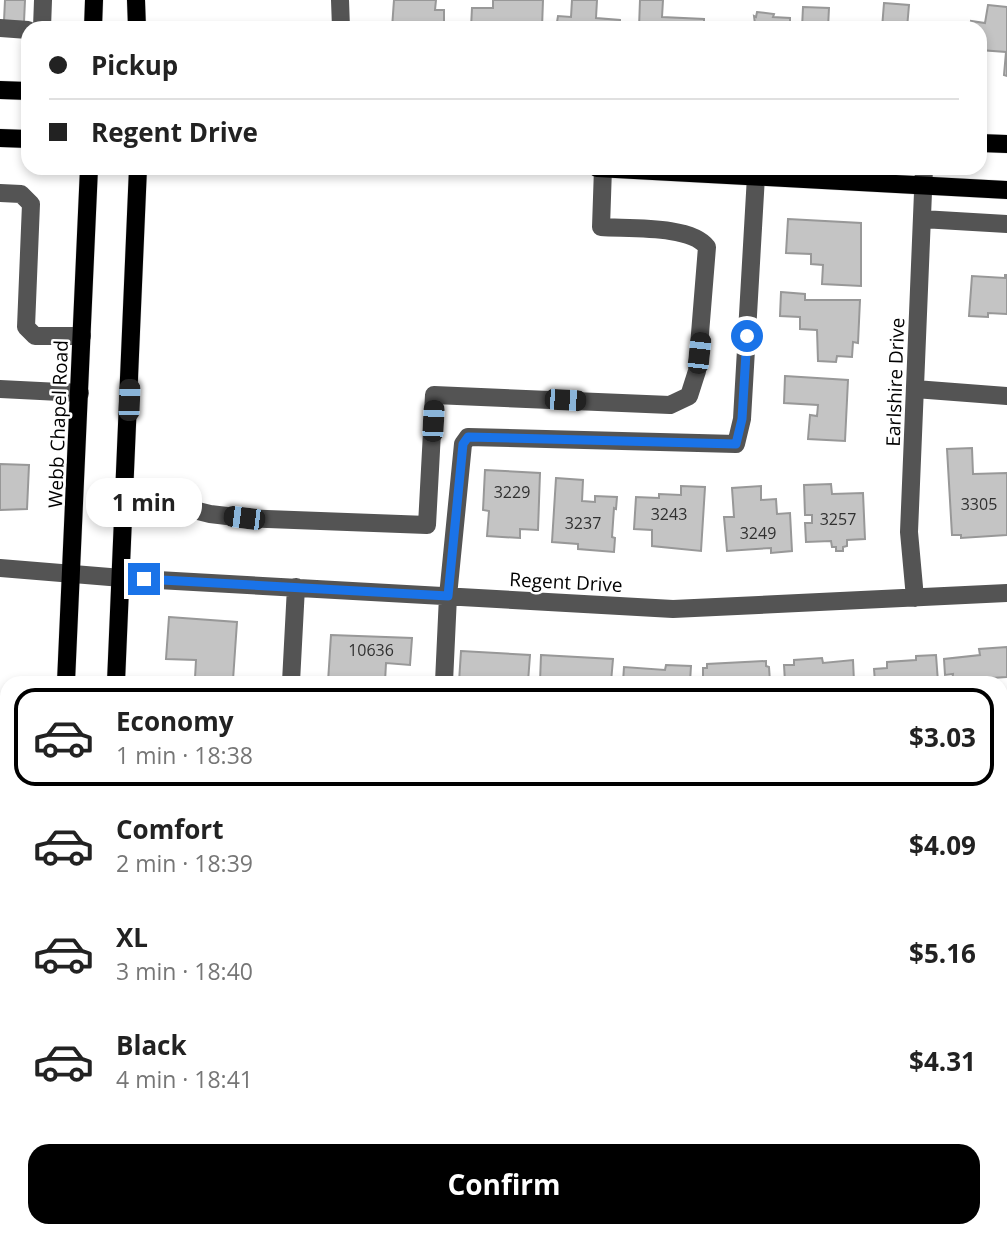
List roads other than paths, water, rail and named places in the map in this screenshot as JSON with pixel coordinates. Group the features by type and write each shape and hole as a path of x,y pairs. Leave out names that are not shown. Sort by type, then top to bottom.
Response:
{"main road":[{"path":"93,0 93,21"},
{"path":"136,0 137,21"},
{"path":"0,90 21,91"},
{"path":"0,138 21,139"},
{"path":"987,143 1007,144"},
{"name":"Webb Chapel Road","path":"66,676 89,175"},
{"path":"116,676 138,175"},
{"path":"737,175 924,177 1007,190"}],"street":[{"path":"42,21 43,0"},
{"path":"340,0 341,21"},
{"path":"0,28 21,30"},
{"path":"125,501 182,507 244,518 427,525 434,395 670,405 689,396 697,371 707,247 701,240 684,233 601,227 603,175"},
{"path":"444,676 448,596 463,444 468,437 736,444 742,419 756,176"},
{"name":"Earlshire Drive","path":"915,598 909,532 924,177"},
{"path":"0,193 21,194 32,204 26,327 35,336 82,336"},
{"path":"922,219 1007,224"},
{"path":"0,389 80,393"},
{"path":"915,389 1007,396"},
{"name":"Regent Drive","path":"0,568 122,578 673,609 1007,593"},
{"path":"291,676 296,587"}]}
